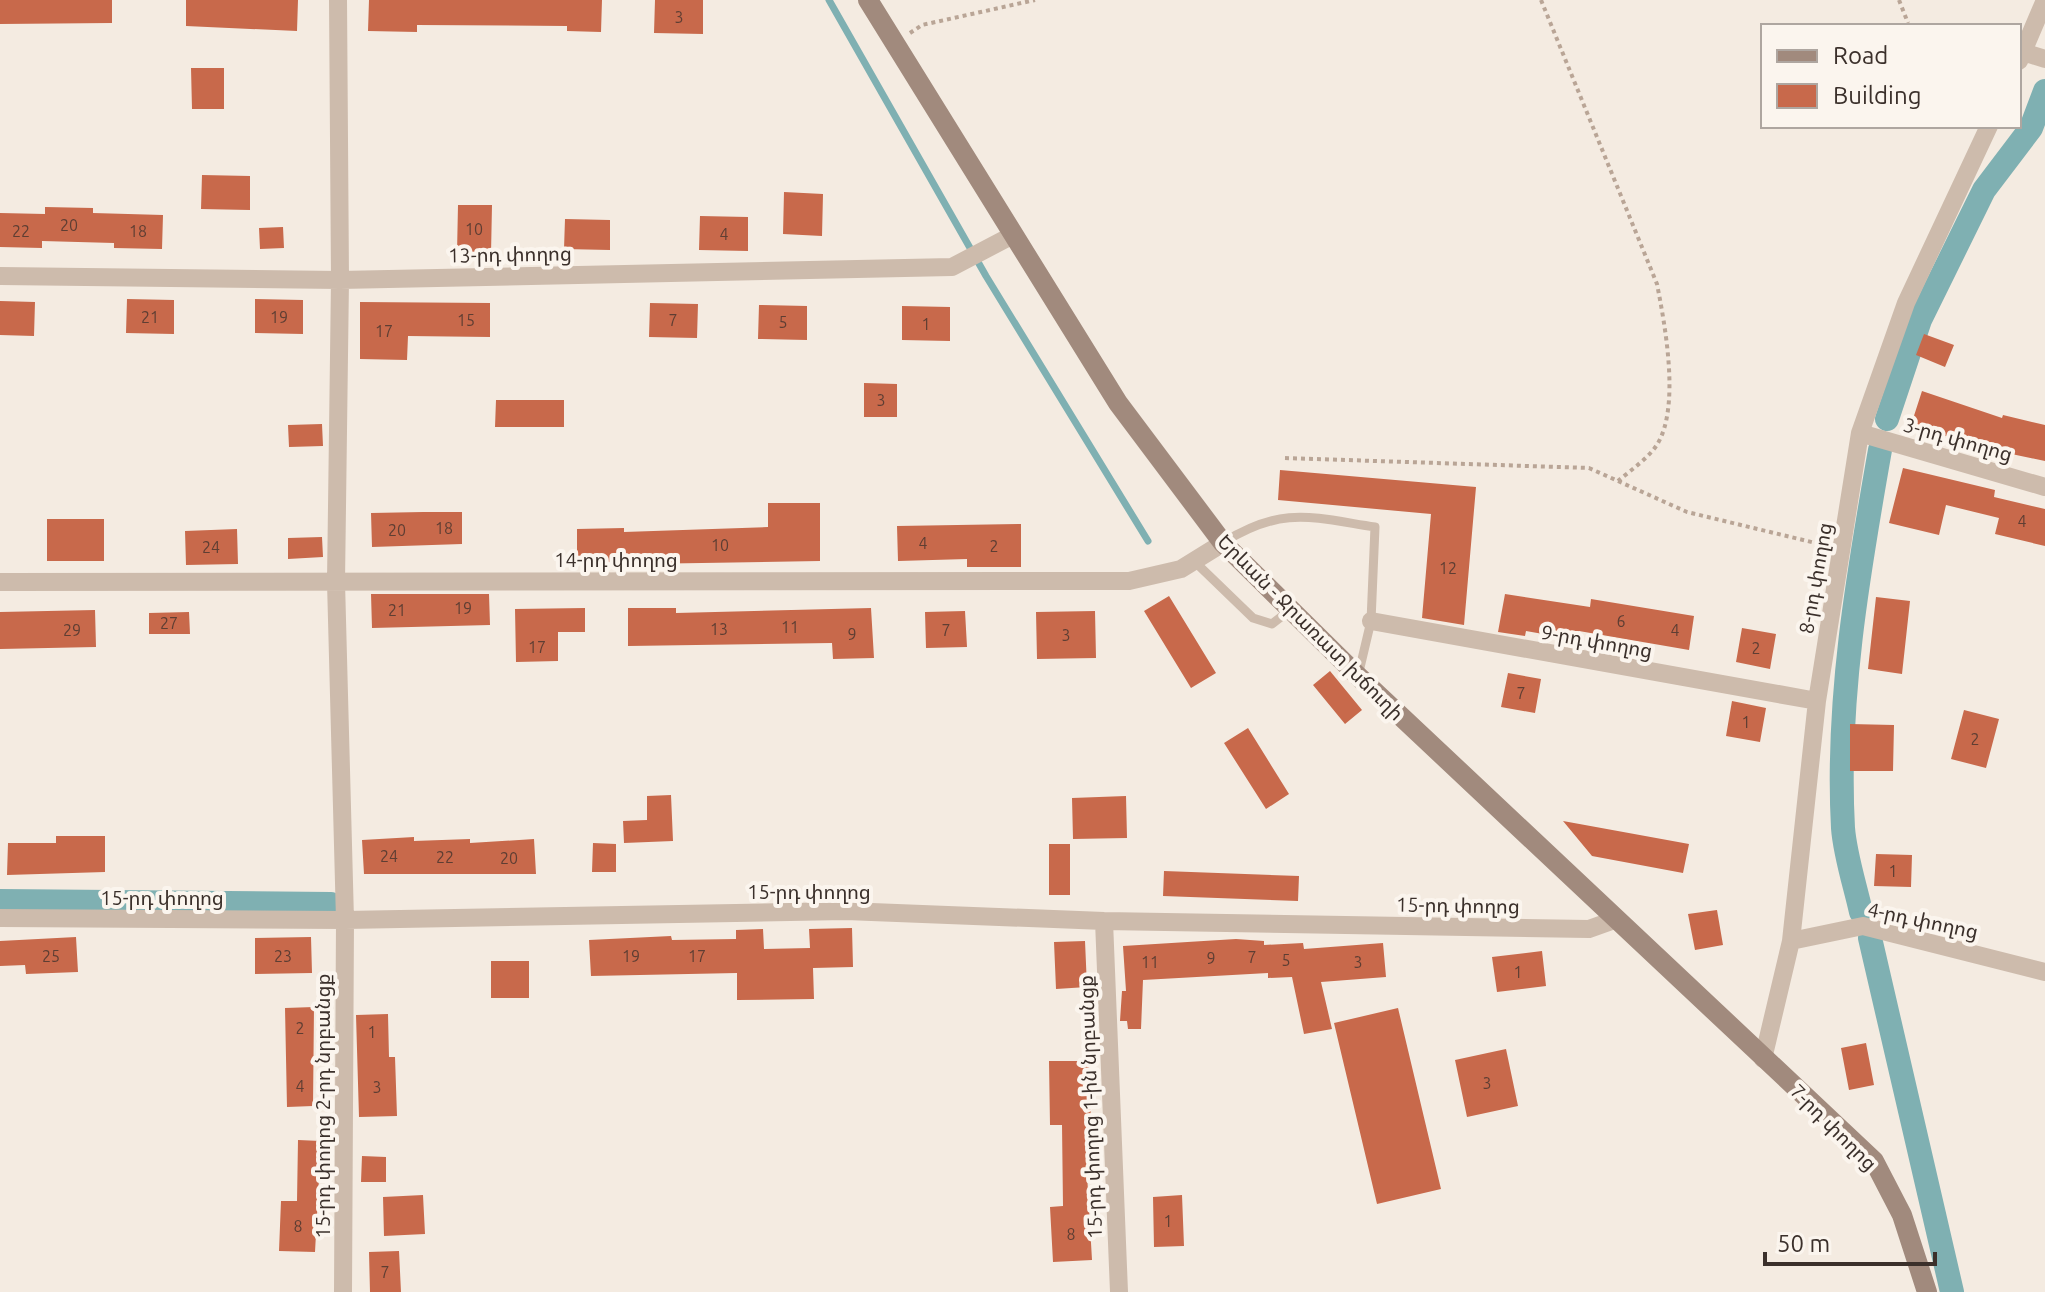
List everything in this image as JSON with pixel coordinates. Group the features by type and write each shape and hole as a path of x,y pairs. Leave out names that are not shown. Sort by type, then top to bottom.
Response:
{"main road":[{"name":"Երևան - Ջրառատ խճուղի","path":"868,0 1118,403 1223,543 1358,676 1763,1059"},
{"name":"7-րդ փողոց","path":"1763,1059 1874,1161 1902,1215 1927,1292"}],"street":[{"name":"15-րդ փողոց 2-րդ նրբանցք","path":"338,0 340,280 336,582 345,920 343,1292"},
{"path":"2045,0 2021,56 2045,59"},
{"name":"8-րդ փողոց","path":"1763,1059 1791,941 1817,701 1860,433 1906,303 1988,128"},
{"name":"13-րդ փողոց","path":"0,276 340,280 952,267 1013,235"},
{"name":"3-րդ փողոց","path":"1860,433 2045,487"},
{"name":"14-րդ փողոց","path":"0,582 1129,581 1181,569 1223,543"},
{"name":"9-րդ փողոց","path":"1371,621 1817,701"},
{"name":"15-րդ փողոց","path":"0,918 345,920 846,911 1104,921 1589,929 1617,919"},
{"name":"15-րդ փողոց 1-ին նրբանցք","path":"1104,921 1119,1292"},
{"name":"4-րդ փողոց","path":"1791,941 1863,926 2045,972"}],"lane":[{"path":"1223,543 1255,524 1295,515 1375,527 1371,621 1358,676"},
{"path":"1194,561 1253,618 1272,624 1290,610"}],"path":[{"path":"895,42 922,25 1035,0"},
{"path":"1541,0 1657,284 1665,328 1668,417 1658,444 1618,481"},
{"path":"1899,0 1908,23"},
{"path":"1285,458 1589,468 1687,512 1843,550"}],"building":[{"path":"0,0 112,0 112,23 0,24"},
{"path":"186,0 298,0 297,31 186,26"},
{"path":"369,0 602,0 601,32 567,31 567,26 417,25 417,32 368,31"},
{"path":"655,0 703,0 703,34 654,33"},
{"path":"191,68 224,68 224,109 192,109"},
{"path":"202,175 250,176 250,210 201,209"},
{"path":"784,192 823,194 822,236 783,234"},
{"path":"458,205 492,205 491,254 457,253"},
{"path":"45,207 93,208 93,213 163,215 162,249 114,248 114,243 42,241 42,248 0,247 0,213 45,214"},
{"path":"700,216 748,217 748,251 699,250"},
{"path":"565,219 610,220 610,250 564,249"},
{"path":"283,227 284,248 260,249 259,228"},
{"path":"127,299 174,300 174,334 126,333"},
{"path":"255,299 303,300 303,334 255,333"},
{"path":"0,301 35,302 34,336 0,335"},
{"path":"360,302 490,303 490,337 408,336 407,360 360,359"},
{"path":"650,303 698,304 697,338 649,337"},
{"path":"759,305 807,306 807,340 758,339"},
{"path":"902,306 950,307 950,341 902,340"},
{"path":"1924,334 1954,345 1945,367 1916,355"},
{"path":"864,383 897,384 897,417 864,417"},
{"path":"1922,391 2002,418 2003,415 2045,425 2045,461 1983,448 1911,425"},
{"path":"496,400 564,400 564,427 495,427"},
{"path":"322,424 323,446 289,447 288,425"},
{"path":"1903,468 1995,490 1994,497 2045,509 2045,546 1995,534 1999,518 1946,505 1939,535 1889,523"},
{"path":"1280,470 1476,487 1464,625 1422,618 1431,514 1278,500"},
{"path":"768,503 820,503 820,561 577,565 577,529 624,528 624,532 768,527"},
{"path":"462,512 462,544 372,547 371,513"},
{"path":"47,519 104,519 104,561 47,561"},
{"path":"1021,524 1021,567 967,567 967,559 898,561 897,526"},
{"path":"237,529 238,564 186,565 185,531"},
{"path":"322,537 323,557 288,559 288,538"},
{"path":"371,594 489,594 490,625 372,628"},
{"path":"1505,594 1590,607 1591,599 1694,616 1689,650 1579,631 1577,640 1526,631 1525,636 1498,632"},
{"path":"1169,596 1216,673 1191,688 1144,611"},
{"path":"1876,597 1910,601 1902,674 1868,669"},
{"path":"585,608 585,632 558,632 558,661 516,662 515,609"},
{"path":"628,608 676,608 676,613 871,608 874,658 833,659 832,643 628,646"},
{"path":"95,610 96,647 0,649 0,612"},
{"path":"965,611 967,647 926,648 925,612"},
{"path":"1095,611 1096,658 1037,659 1036,612"},
{"path":"189,612 190,634 149,634 149,613"},
{"path":"1742,628 1776,634 1770,669 1736,662"},
{"path":"1330,671 1362,710 1345,724 1313,685"},
{"path":"1508,673 1541,679 1535,713 1501,707"},
{"path":"1732,701 1766,708 1760,742 1726,736"},
{"path":"1964,710 1999,719 1986,768 1951,759"},
{"path":"1850,724 1894,725 1893,771 1850,771"},
{"path":"1248,728 1289,794 1266,809 1224,743"},
{"path":"671,795 673,841 624,843 623,821 647,820 647,796"},
{"path":"1126,796 1127,838 1073,839 1072,798"},
{"path":"1563,821 1689,844 1683,873 1592,856"},
{"path":"56,836 105,836 105,872 7,875 8,843 56,843"},
{"path":"414,837 414,841 470,839 470,843 534,839 536,874 364,874 362,840"},
{"path":"593,843 616,844 616,872 592,872"},
{"path":"1049,844 1070,844 1070,895 1049,895"},
{"path":"1876,854 1912,855 1911,887 1874,886"},
{"path":"1164,871 1299,876 1298,901 1163,896"},
{"path":"1717,910 1723,945 1695,950 1688,914"},
{"path":"852,928 853,967 813,968 814,999 737,1000 737,973 591,976 589,940 671,936 672,940 736,939 736,930 763,929 764,949 810,948 809,929"},
{"path":"76,937 78,972 26,974 25,965 0,966 0,941"},
{"path":"311,937 312,973 255,974 255,938"},
{"path":"1236,939 1264,941 1264,945 1303,943 1304,949 1383,943 1386,977 1321,982 1332,1029 1304,1034 1292,977 1268,978 1268,973 1143,980 1141,1029 1128,1029 1127,1021 1120,1021 1122,991 1126,991 1123,946"},
{"path":"1085,941 1087,987 1056,989 1054,942"},
{"path":"1542,951 1546,986 1497,992 1492,957"},
{"path":"491,961 529,961 529,998 491,998"},
{"path":"314,1007 313,1106 287,1107 285,1008"},
{"path":"1398,1008 1441,1189 1377,1204 1334,1023"},
{"path":"388,1014 389,1057 395,1057 397,1116 359,1117 356,1015"},
{"path":"1866,1043 1874,1085 1849,1090 1841,1048"},
{"path":"1506,1049 1518,1106 1467,1117 1455,1060"},
{"path":"1049,1061 1089,1061 1091,1125 1088,1125 1087,1174 1092,1260 1053,1262 1050,1207 1063,1206 1062,1125 1050,1125"},
{"path":"298,1140 321,1141 315,1252 279,1251 281,1201 297,1201"},
{"path":"362,1156 386,1157 386,1182 361,1182"},
{"path":"423,1195 425,1234 384,1236 383,1197"},
{"path":"1182,1195 1184,1246 1154,1247 1153,1197"},
{"path":"399,1251 401,1292 370,1292 369,1252"}],"waterway":[{"path":"829,0 986,276 1148,541"},
{"path":"1887,419 1920,320 1984,190 2031,128 2045,91"},
{"path":"1861,912 1843,828 1843,733 1857,591 1880,450"},
{"path":"0,901 331,904"},
{"path":"1870,938 1952,1292"}]}
